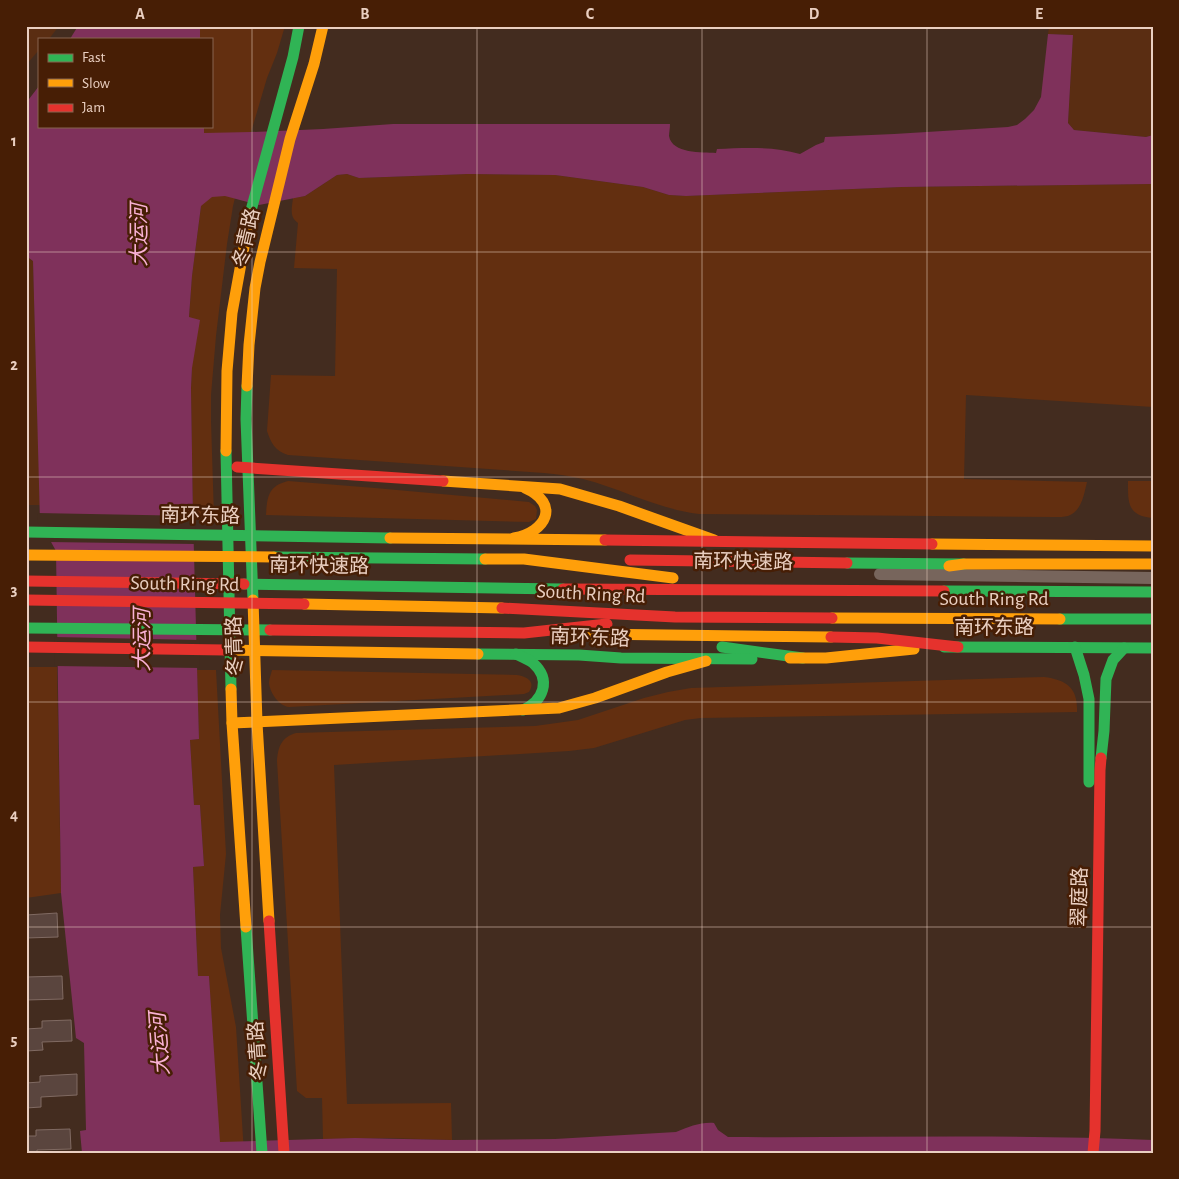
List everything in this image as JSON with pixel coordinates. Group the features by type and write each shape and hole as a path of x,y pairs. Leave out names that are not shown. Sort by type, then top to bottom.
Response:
{"main road":[{"name":"冬青路","path":"262,1153 232,723 226,419 229,341 236,284 251,208 293,57 299,26"},
{"name":"冬青路","path":"284,1153 257,723 246,420 249,345 257,280 295,121 314,64 323,26"},
{"path":"226,467 560,489 595,498 720,541"},
{"path":"511,539 530,533 537,528 543,520 546,510 546,505 539,494 515,485"},
{"name":"南环东路","path":"26,532 385,538 1153,546"},
{"path":"26,555 964,564 1153,564"},
{"path":"524,559 682,580"},
{"path":"875,575 964,564"},
{"path":"801,581 821,579"},
{"name":"南环快速路","path":"521,589 682,580 801,581 964,591"},
{"name":"南环快速路","path":"26,581 521,589 1153,592"},
{"name":"South Ring Rd","path":"26,600 423,606 526,609 675,618 1153,619"},
{"path":"524,633 675,618"},
{"path":"1115,618 1153,623"},
{"path":"604,625 1153,630"},
{"path":"26,628 877,638 958,647"},
{"path":"622,634 803,658"},
{"name":"南环东路","path":"26,647 579,655 621,658 712,659 826,658 905,649 958,647 1153,648"},
{"path":"1075,647 1090,699 1088,795"},
{"name":"翠庭路","path":"1093,1153 1095,1131 1100,770 1106,679 1113,660 1124,648"},
{"path":"516,654 536,665 543,677 541,695 534,704 523,710"},
{"path":"232,723 559,708 576,705 656,676 712,659"},
{"name":"翠庭路","path":"1084,1111 1088,833"}],"street":[{"path":"875,575 1153,578"}],"shaded area":[{"path":"26,26 59,26 50,38 38,38 38,51 26,65"},
{"path":"200,26 285,26 251,132 233,206 227,244 211,395 214,517 193,517 192,368 189,318 201,206 204,128 212,128 212,38 200,38"},
{"path":"1049,26 1153,26 1153,135 1146,137 1074,130 1068,123 1073,35 1048,34"},
{"path":"347,174 359,178 468,174 555,175 643,187 669,195 686,196 902,187 1153,184 1153,407 966,395 964,479 1087,482 1082,502 1073,514 1062,517 699,514 669,508 598,483 559,475 288,455 274,446 267,431 271,375 335,376 337,269 294,268 298,223 292,215 293,198 305,196 337,175"},
{"path":"26,256 33,261 40,505 26,505"},
{"path":"288,481 529,502 537,510 536,519 529,522 266,515 270,493 276,486"},
{"path":"1128,481 1153,481 1153,518 1138,514 1131,507 1128,495"},
{"path":"26,667 57,667 61,893 26,898"},
{"path":"197,670 216,670 226,854 220,915 221,948 236,1027 244,1153 219,1142 209,976 198,976 193,867 204,865 200,805 194,805 190,740 199,739"},
{"path":"272,670 517,675 527,678 531,682 531,688 529,692 524,694 289,707 279,702 271,691 269,683"},
{"path":"1044,677 1059,680 1070,687 1076,697 1077,712 701,718 685,720 594,748 334,765 347,1104 451,1103 452,1140 388,1138 323,1139 322,1098 306,1098 297,1091 277,761 278,751 287,737 296,733 535,726 578,720 644,698 691,688"}],"water":[{"path":"78,26 200,26 200,38 71,38"},
{"name":"大运河","path":"1048,34 1073,35 1068,123 1074,130 1146,137 1153,135 1153,184 902,187 686,196 669,195 643,187 555,175 468,174 359,178 347,174 337,175 305,196 259,205 225,196 212,197 201,206 189,317 200,320 192,368 191,388 199,739 190,740 194,805 200,805 204,866 193,867 198,976 209,976 220,1142 355,1138 452,1140 555,1139 676,1132 695,1125 714,1123 718,1130 728,1137 1100,1138 1153,1140 1153,1153 82,1153 80,1131 86,1130 84,1043 76,1038 61,893 56,551 40,522 33,261 26,256 26,103 38,87 38,128 204,128 204,133 323,129 393,124 670,124 669,136 671,142 681,149 688,151 716,153 717,149 758,148 790,151 800,154 824,142 825,137 1017,125 1034,110 1041,97"}],"pier":[{"path":"37,513 195,516 196,544 48,542 38,523"},
{"path":"54,637 199,640 200,668 55,666"}],"building":[{"path":"57,913 58,937 26,938 26,915"},
{"path":"62,976 63,999 26,1000 26,977"},
{"path":"71,1020 72,1041 42,1042 43,1050 26,1051 26,1029 42,1028 42,1021"},
{"path":"77,1074 77,1095 41,1097 41,1107 26,1108 26,1083 40,1082 40,1076"},
{"path":"70,1129 71,1149 37,1150 37,1153 26,1153 26,1136 36,1136 36,1130"}],"traffic: fast":[{"path":"250,214 293,57 299,26"},
{"path":"247,386 246,419 253,600"},
{"path":"226,451 231,689"},
{"path":"26,532 390,538"},
{"path":"274,557 485,559"},
{"path":"847,563 964,564"},
{"path":"244,584 563,589"},
{"path":"944,591 1153,592"},
{"path":"1060,619 1153,619"},
{"path":"26,628 270,630"},
{"path":"722,647 803,658"},
{"path":"944,647 1153,648"},
{"path":"1075,647 1089,699 1089,782"},
{"path":"1101,758 1106,679 1113,660 1124,648"},
{"path":"478,654 752,659"},
{"path":"516,654 533,663 539,670 543,683 543,690 540,696 523,710"},
{"path":"246,927 262,1153"}],"traffic: slow":[{"path":"247,386 249,345 255,288 260,262 290,139 314,64 323,26"},
{"path":"226,451 227,371 232,313 250,214"},
{"path":"443,481 560,489 619,506 714,540"},
{"path":"514,538 534,530 545,517 546,509 543,502 536,494 525,488"},
{"path":"390,538 605,540"},
{"path":"932,544 1153,546"},
{"path":"26,555 274,557"},
{"path":"485,559 524,559 673,578"},
{"path":"949,566 964,564 1153,564"},
{"path":"253,600 257,723 269,921"},
{"path":"304,604 502,608"},
{"path":"832,618 1060,619"},
{"path":"590,634 831,637"},
{"path":"790,658 826,658 914,649"},
{"path":"225,650 478,654"},
{"path":"232,723 559,708 706,661"},
{"path":"231,689 246,927"}],"traffic: jam":[{"path":"237,467 443,481"},
{"path":"605,540 932,544"},
{"path":"630,560 847,563"},
{"path":"26,581 244,584"},
{"path":"563,589 944,591"},
{"path":"26,600 304,604"},
{"path":"502,608 675,617 832,618"},
{"path":"270,630 524,633 607,624"},
{"path":"831,637 877,638 958,647"},
{"path":"26,647 225,650"},
{"path":"1093,1153 1095,1131 1101,758"},
{"path":"269,921 284,1153"}]}
